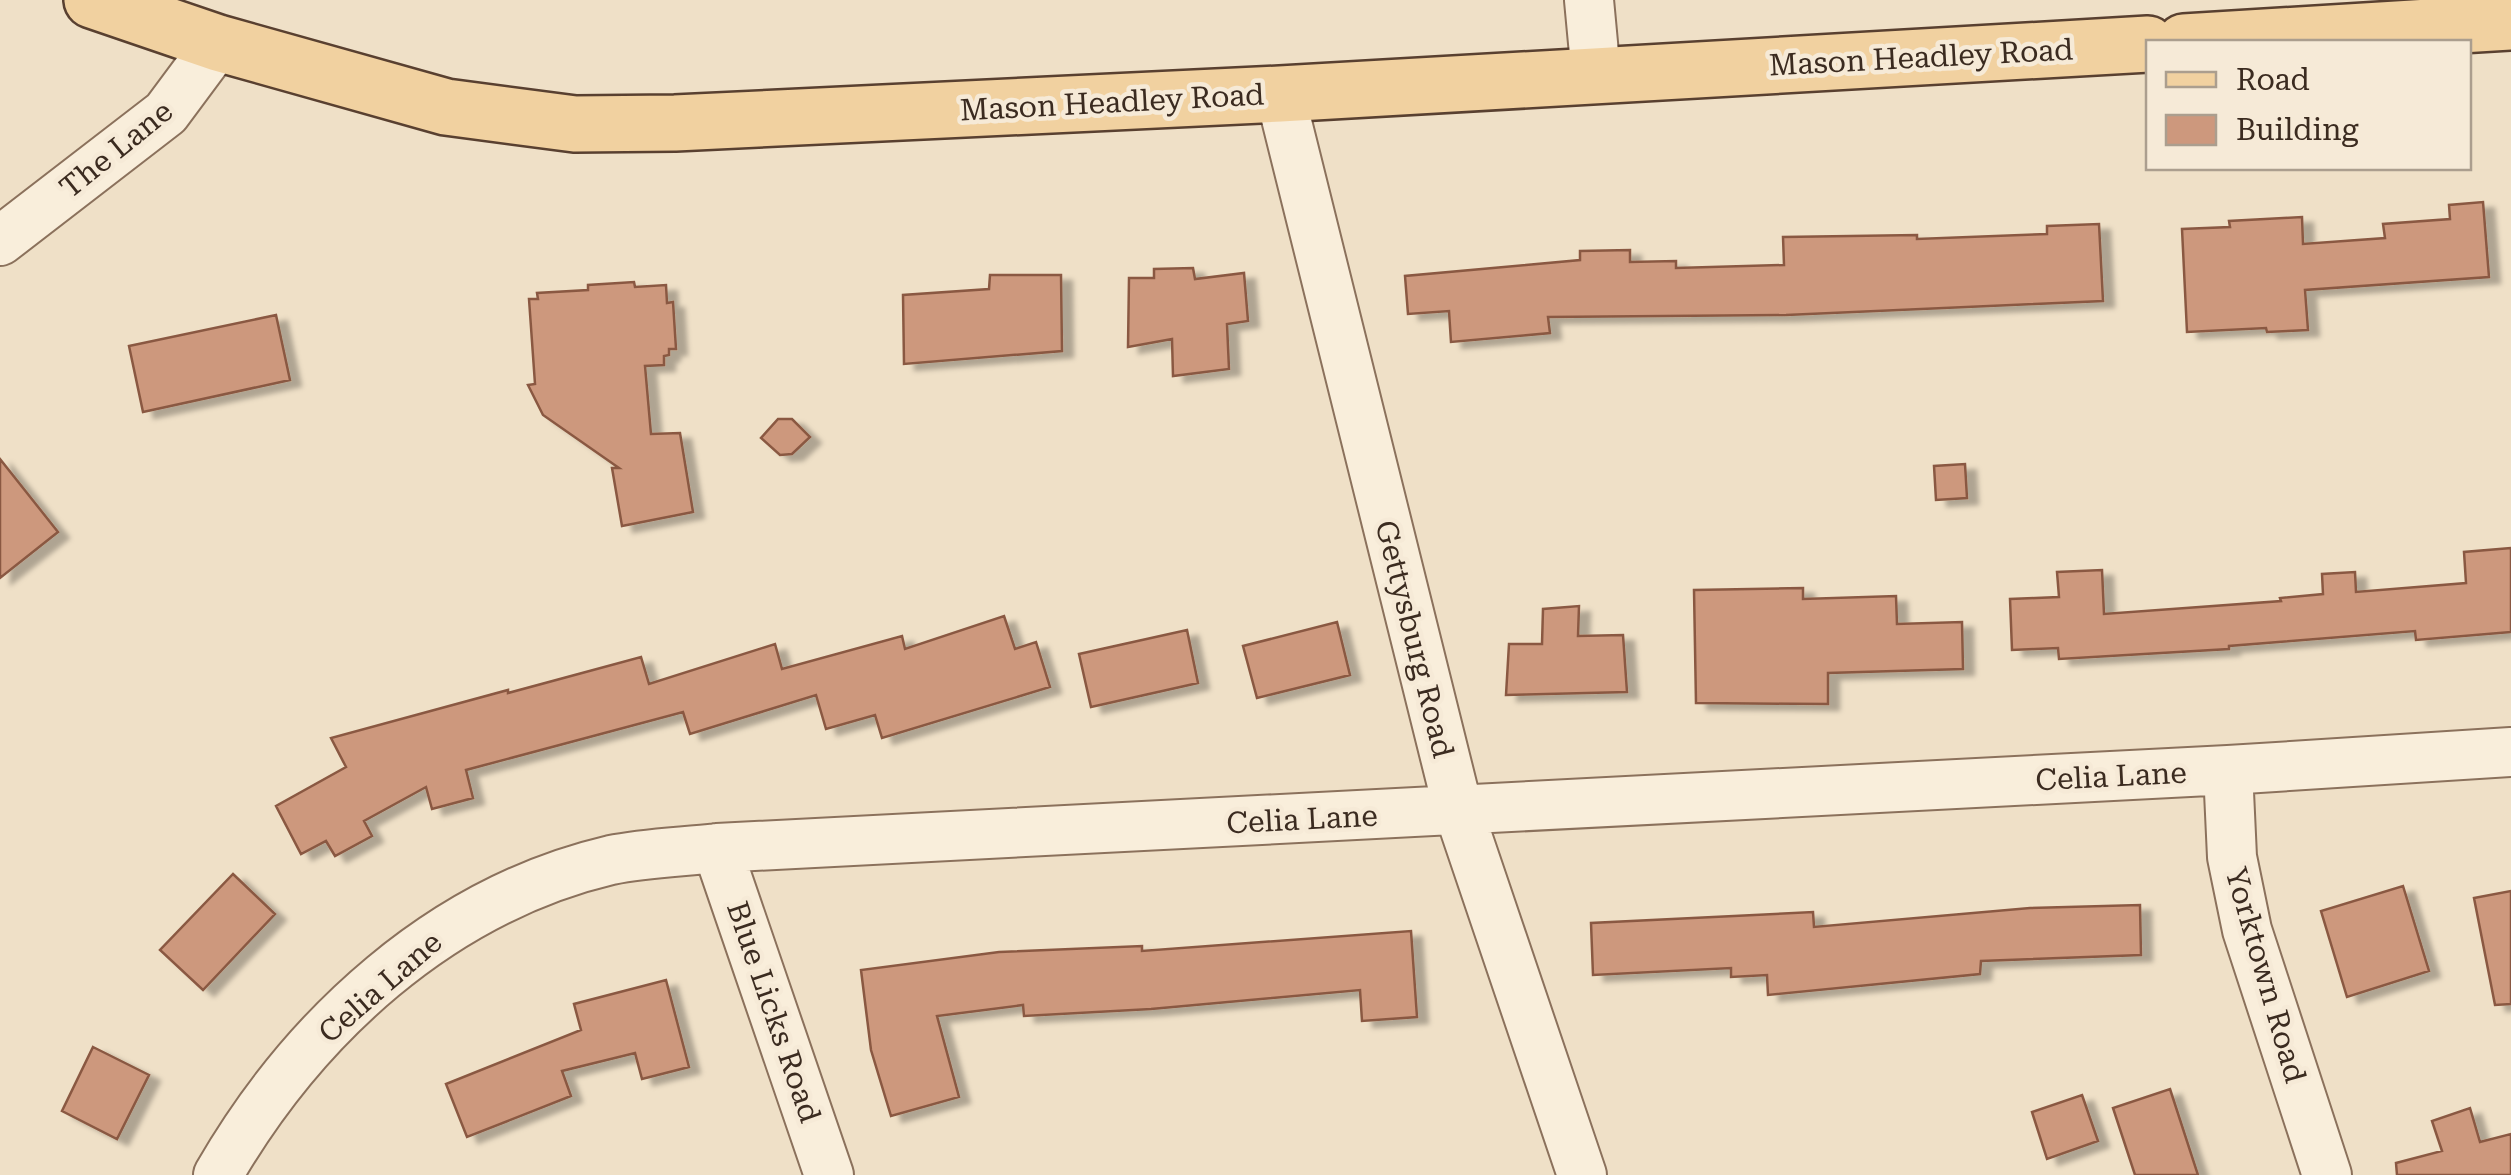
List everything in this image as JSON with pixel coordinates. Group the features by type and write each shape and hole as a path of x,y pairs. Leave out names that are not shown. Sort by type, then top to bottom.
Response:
{"main road":[{"name":"Mason Headley Road","path":"92,0 218,44 446,106 575,124 674,123 1280,94 2146,44"},
{"path":"2217,40 2511,22"}],"street":[{"path":"1589,0 1596,75"},
{"name":"The Lane","path":"0,241 166,113 218,44"},
{"name":"Gettysburg Road","path":"1280,94 1458,810 1582,1175"},
{"name":"Celia Lane","path":"218,1175 285,1076 354,1002 433,936 490,904 545,880 613,860 717,848 2511,752"},
{"name":"Yorktown Road","path":"2228,770 2232,857 2247,930 2327,1175"},
{"name":"Blue Licks Road","path":"717,848 830,1175"}],"building":[{"path":"2483,202 2489,277 2305,290 2308,330 2187,332 2182,229 2230,227 2229,221 2302,217 2303,244 2385,238 2383,224 2450,219 2449,205"},
{"path":"2099,224 2103,301 1786,315 1548,317 1550,333 1451,342 1449,311 1408,314 1405,276 1580,260 1580,251 1630,250 1630,262 1676,261 1676,268 1784,265 1783,237 1917,235 1917,239 2047,234 2047,226"},
{"path":"1193,268 1195,279 1244,273 1248,321 1227,324 1229,369 1173,376 1172,339 1128,347 1129,278 1154,278 1154,269"},
{"path":"990,275 1061,275 1062,351 904,364 903,295 989,289"},
{"path":"634,282 635,287 666,285 667,303 673,302 676,349 669,349 664,365 645,366 651,434 680,433 693,512 622,526 612,468 619,468 543,415 528,385 535,384 529,299 538,299 537,293"},
{"path":"276,315 290,380 143,412 129,346"},
{"path":"778,419 792,419 810,437 792,454 780,455 761,438"},
{"path":"0,459 58,532 0,578"},
{"path":"1965,464 1967,498 1936,500 1934,466"},
{"path":"2511,548 2511,632 2416,640 2415,631 2229,649 2059,659 2058,648 2012,650 2010,599 2059,597 2057,572 2102,570 2104,614 2281,601 2280,598 2323,594 2322,574 2355,572 2356,592 2466,583 2464,552"},
{"path":"1803,588 1803,599 1896,596 1897,624 1962,622 1963,669 1828,673 1828,704 1696,703 1694,590"},
{"path":"1579,606 1578,636 1623,635 1627,692 1506,695 1509,644 1542,644 1543,609"},
{"path":"1004,616 1015,649 1036,642 1050,687 882,738 875,715 826,729 816,695 690,734 683,712 466,770 473,798 432,809 426,787 364,821 372,836 335,856 326,841 301,854 276,806 346,767 331,738 508,690 641,657 649,684 775,644 782,669 902,636 905,649"},
{"path":"1337,622 1350,675 1257,698 1243,646"},
{"path":"1187,630 1198,683 1091,707 1079,654"},
{"path":"233,874 275,914 203,990 160,950"},
{"path":"2403,886 2429,971 2347,997 2321,911"},
{"path":"2511,891 2511,1004 2495,1005 2474,898"},
{"path":"2140,905 2141,955 1981,961 1980,974 1768,995 1767,975 1731,977 1731,968 1593,975 1591,923 1813,912 1814,927 2030,908"},
{"path":"1411,931 1417,1017 1362,1021 1360,990 1151,1009 1024,1016 1023,1005 937,1016 959,1097 891,1116 871,1050 861,970 999,952 1142,946 1142,951"},
{"path":"666,980 689,1067 642,1079 635,1053 562,1071 571,1096 467,1137 446,1084 581,1030 574,1004"},
{"path":"93,1047 149,1075 117,1139 62,1111"},
{"path":"2170,1089 2198,1175 2135,1175 2113,1108"},
{"path":"2082,1095 2098,1141 2047,1159 2032,1112"},
{"path":"2470,1108 2480,1142 2511,1134 2511,1175 2397,1175 2396,1163 2442,1151 2432,1121"}]}
